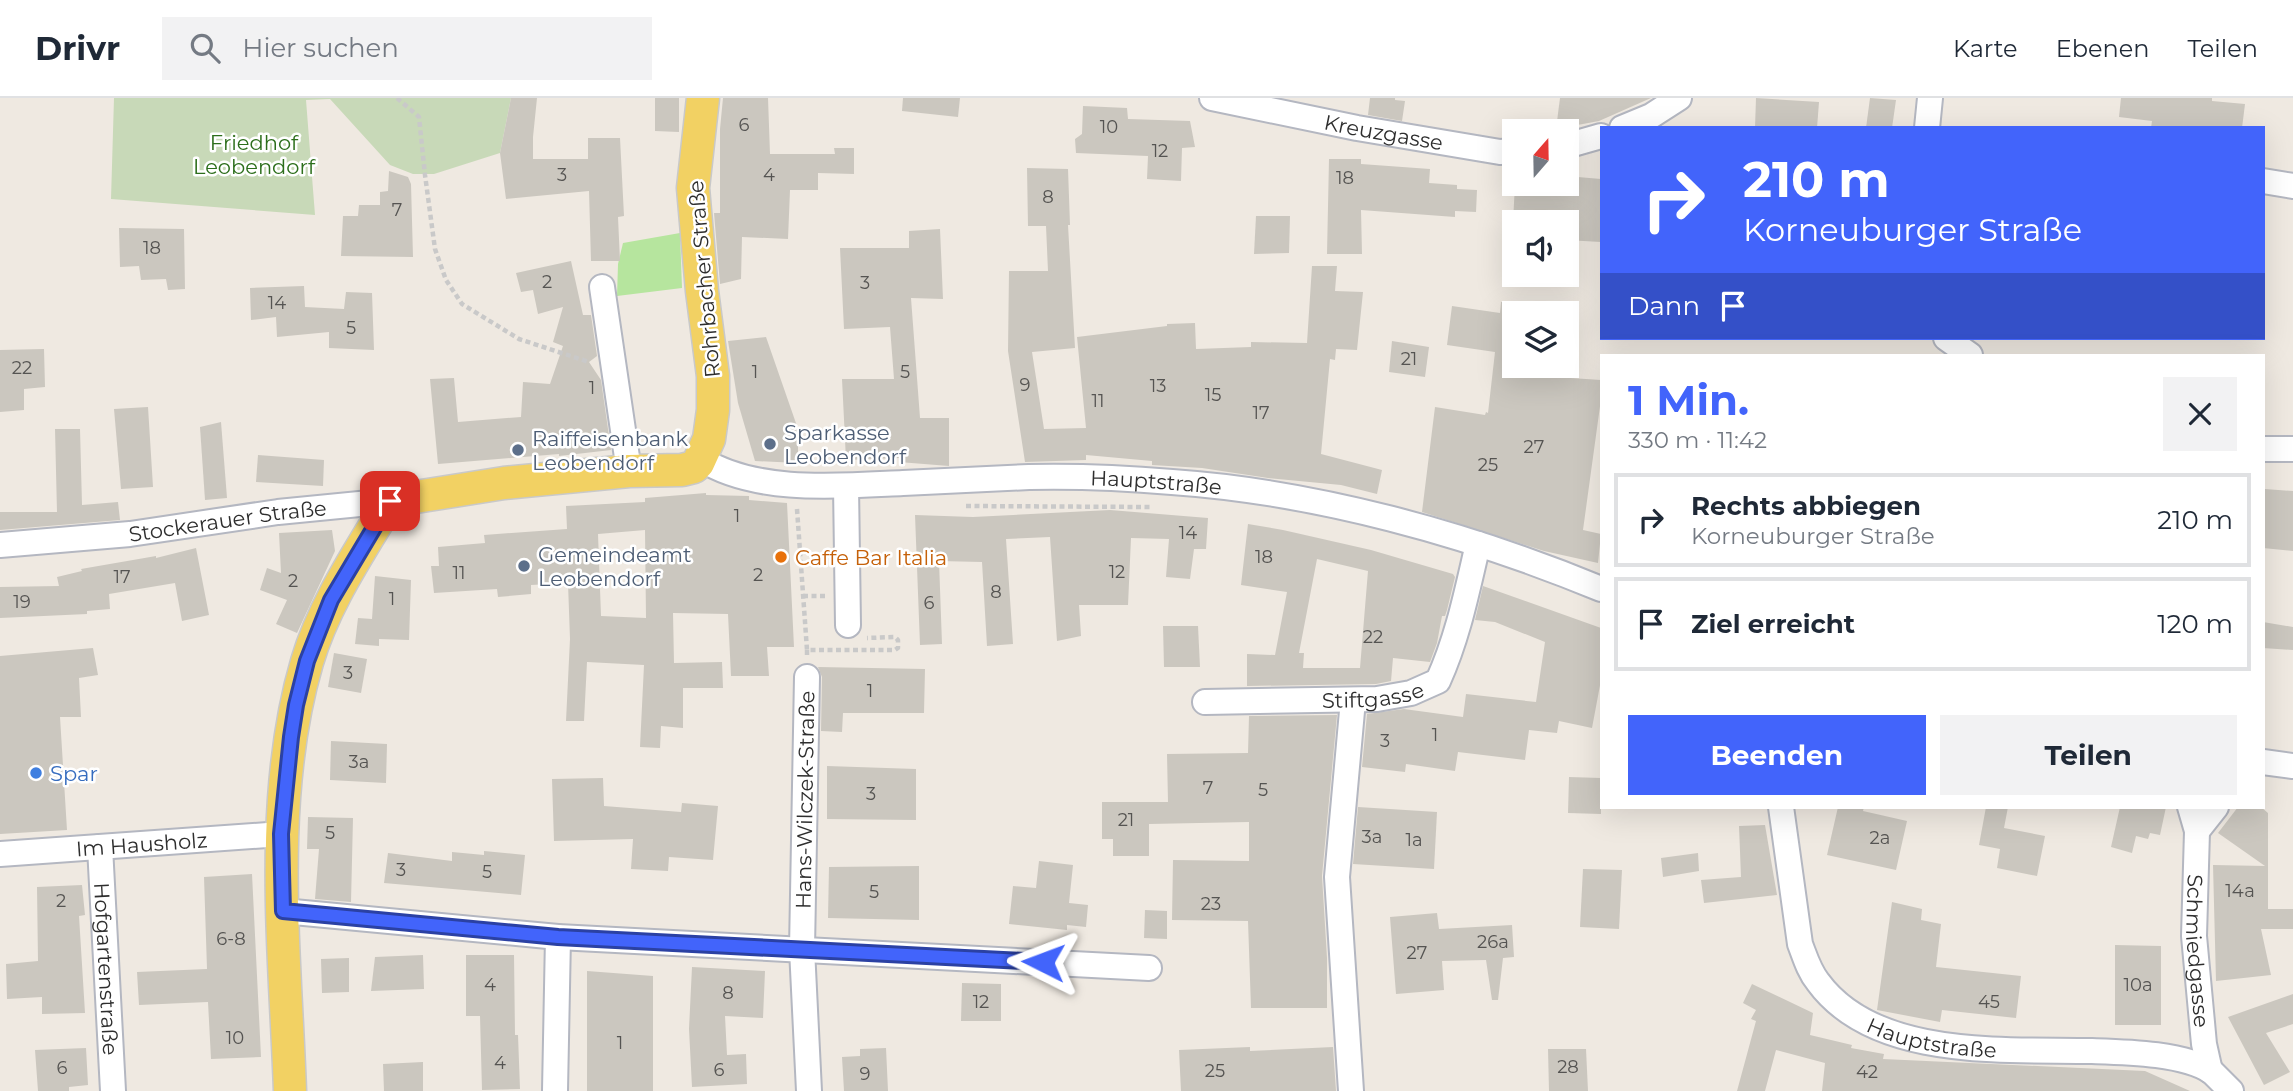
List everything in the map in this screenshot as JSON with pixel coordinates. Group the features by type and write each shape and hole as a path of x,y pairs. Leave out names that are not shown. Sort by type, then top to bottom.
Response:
{"main road":[{"name":"Rohrbacher Straße","path":"701,459 711,427 713,376 702,291 694,188 703,98"},
{"name":"Stockerauer Straße","path":"390,501 504,483 629,471 687,469 694,467 701,459"},
{"path":"290,1091 281,834 296,705 307,661 331,600 390,501"}],"street":[{"name":"Kreuzgasse","path":"1212,98 1357,128 1502,152"},
{"path":"1627,126 1651,116 1679,98"},
{"path":"1927,126 1930,98"},
{"path":"1579,142 1600,136"},
{"path":"2265,181 2293,186"},
{"path":"602,287 629,471"},
{"path":"1948,340 1969,354"},
{"path":"2265,449 2293,449"},
{"name":"Hauptstraße","path":"701,459 743,477 796,484 846,486 1031,477 1108,477 1176,482 1340,505 1478,544 1600,589"},
{"path":"846,486 848,625"},
{"name":"Stockerauer Straße","path":"0,545 130,534 278,512 390,501"},
{"name":"Stiftgasse","path":"1205,702 1353,700 1411,694 1438,681 1460,621 1478,544"},
{"name":"Hans-Wilczek-Straße","path":"807,677 803,949 809,1091"},
{"path":"1350,1091 1337,877 1353,700"},
{"path":"2265,762 2293,766"},
{"name":"Hauptstraße","path":"1781,809 1800,944 1817,982 1852,1014 1903,1037 1934,1043 1979,1049 2159,1055 2210,1071 2231,1091"},
{"name":"Schmiedgasse","path":"2190,809 2196,831 2194,936 2203,1032 2210,1071"},
{"path":"2196,831 2214,809"},
{"name":"Im Hausholz","path":"0,854 281,834"},
{"name":"Hofgartenstraße","path":"100,847 113,1091"},
{"path":"283,911 558,937 1149,968"},
{"path":"555,1091 558,937"}],"path":[{"path":"397,98 419,117 435,249 446,280 461,304 519,339 613,370"},
{"path":"796,484 807,650"},
{"path":"962,506 1157,507"}],"green space":[{"name":"Friedhof Leobendorf","path":"114,98 511,98 500,153 434,174 413,174 390,165 330,99 306,100 315,215 111,199"},
{"path":"680,233 682,288 617,296 618,264 623,243"}],"building":[{"path":"511,98 537,98 533,159 588,159 588,138 620,138 624,216 618,217 620,261 591,261 589,191 506,199 500,153"},
{"path":"655,98 679,98 679,132 655,131"},
{"path":"723,98 768,98 770,154 835,154 834,148 854,148 854,174 818,173 818,190 790,190 788,239 742,237 741,279 720,284 714,213 720,213 720,129"},
{"path":"903,98 960,98 958,117 902,111"},
{"path":"1370,98 1395,98 1405,101 1402,121 1368,115"},
{"path":"1560,98 1651,98 1599,121 1579,125 1579,119 1557,119"},
{"path":"1756,98 1819,102 1817,126 1755,126"},
{"path":"1870,98 1896,100 1892,126 1866,126"},
{"path":"2121,98 2212,98 2212,101 2245,104 2242,126 2151,126 2152,121 2119,117"},
{"path":"1083,106 1127,108 1128,119 1190,121 1195,147 1182,148 1181,181 1147,179 1148,156 1076,153 1075,139 1082,134"},
{"path":"1329,159 1361,159 1361,164 1430,169 1429,183 1477,190 1476,212 1455,211 1455,217 1361,210 1362,254 1327,254"},
{"path":"1027,168 1068,169 1068,225 1075,348 1032,352 1044,429 1086,428 1077,337 1167,324 1195,323 1196,349 1251,347 1251,342 1307,343 1312,266 1337,266 1335,291 1363,292 1357,350 1336,349 1335,360 1330,359 1321,454 1382,470 1377,494 1341,485 1202,468 1152,465 1152,461 1086,455 1086,460 1025,462 1008,351 1009,271 1048,271 1046,226 1028,226"},
{"path":"389,171 408,177 411,184 413,257 341,256 343,216 358,216 359,205 380,205 380,192 388,191"},
{"path":"1579,177 1600,179 1600,242 1579,241 1579,210 1514,210 1514,196 1579,196"},
{"path":"1256,216 1290,216 1289,253 1254,254"},
{"path":"119,228 184,229 185,289 168,290 166,279 141,280 139,266 120,267"},
{"path":"940,229 943,299 911,298 920,418 949,418 949,466 899,462 899,458 846,460 842,379 894,379 890,327 844,329 840,248 909,248 909,231"},
{"path":"571,261 583,315 591,315 597,356 589,362 601,380 611,450 438,464 430,379 454,378 458,422 521,417 523,382 550,384 563,346 553,342 563,307 538,314 533,290 521,292 516,273"},
{"path":"304,286 305,307 344,309 346,292 372,293 374,350 329,348 329,332 277,337 276,317 251,320 250,288"},
{"path":"1502,302 1502,378 1600,380 1600,406 1583,530 1600,534 1598,563 1544,551 1422,512 1435,407 1485,415 1488,413 1495,352 1447,345 1452,306 1500,313"},
{"path":"766,337 798,429 798,463 755,461 738,403 728,341"},
{"path":"1392,341 1429,347 1425,377 1389,372"},
{"path":"44,349 45,387 24,389 24,410 0,412 0,350"},
{"path":"148,407 153,487 121,489 114,409"},
{"path":"221,422 227,498 205,500 200,427"},
{"path":"55,429 80,429 82,505 118,502 120,520 0,530 0,512 57,512"},
{"path":"258,455 324,460 323,486 256,482"},
{"path":"2265,489 2293,491 2293,551 2265,548"},
{"path":"706,493 749,496 749,500 787,503 794,647 767,647 769,676 731,676 728,614 673,613 674,663 722,662 723,688 683,688 683,728 661,726 660,748 640,747 644,665 587,662 584,721 566,721 570,639 568,583 531,585 531,594 498,597 497,589 434,593 431,566 439,566 438,547 485,543 484,535 567,529 566,506 645,502 645,498","holes":["645,530 646,618 601,616 598,534"]},
{"path":"1110,510 1208,518 1206,549 1194,549 1190,579 1166,577 1169,539 1131,538 1128,605 1079,605 1081,636 1057,641 1050,537 1006,539 1013,644 987,646 982,562 939,561 942,644 920,645 915,515 973,517"},
{"path":"1248,524 1371,550 1453,574 1455,577 1430,662 1393,658 1391,681 1376,684 1247,686 1247,654 1275,655 1287,592 1241,585","holes":["1317,559 1368,571 1360,668 1303,668 1304,653 1299,653"]},
{"path":"332,530 335,551 297,633 276,624 287,600 260,590 267,568 281,573 279,533"},
{"path":"196,548 209,615 182,621 175,583 109,594 110,609 87,611 87,614 0,618 0,587 59,586 57,577 82,571 81,569 156,558"},
{"path":"375,576 411,580 409,640 379,639 379,646 355,644 358,618 372,619"},
{"path":"1483,586 1600,628 1600,685 1592,728 1559,721 1557,733 1529,730 1525,760 1458,752 1455,771 1406,764 1405,772 1362,767 1367,714 1404,709 1463,717 1466,694 1536,702 1545,642 1495,622 1475,620"},
{"path":"2265,622 2293,627 2293,650 2265,648"},
{"path":"1163,626 1198,626 1200,667 1164,667"},
{"path":"93,648 98,675 79,678 81,717 60,717 67,830 0,834 0,656"},
{"path":"334,653 367,659 361,693 328,687"},
{"path":"818,667 925,669 924,713 843,713 842,732 821,731 822,677"},
{"path":"1337,715 1322,876 1327,1008 1251,1008 1248,921 1172,920 1173,860 1249,861 1249,822 1149,824 1149,856 1113,856 1113,839 1102,839 1102,802 1168,802 1167,754 1248,753 1249,716"},
{"path":"331,741 387,744 386,783 330,780"},
{"path":"827,766 916,769 916,820 827,819"},
{"path":"1569,777 1600,778 1601,814 1568,813"},
{"path":"603,778 604,806 681,812 682,803 718,806 713,860 669,857 668,871 631,869 633,839 554,841 552,779"},
{"path":"1358,807 1437,812 1434,869 1353,864"},
{"path":"1838,809 1864,809 1907,821 1896,870 1827,855"},
{"path":"1986,809 2008,809 2004,828 2045,836 2037,876 1997,868 2000,849 1979,845"},
{"path":"2120,809 2166,809 2160,835 2150,833 2148,839 2136,836 2132,853 2111,847"},
{"path":"2236,809 2263,809 2268,813 2268,909 2293,909 2293,929 2261,929 2271,975 2216,981 2213,865 2265,866 2218,833"},
{"path":"308,817 353,818 351,902 315,899 319,849 307,849"},
{"path":"1765,825 1777,895 1704,903 1701,880 1741,877 1739,826"},
{"path":"484,851 525,855 521,895 384,883 388,853 452,861 452,852 484,855"},
{"path":"1698,853 1699,871 1663,877 1661,858"},
{"path":"1039,861 1073,865 1069,903 1088,905 1086,927 1067,925 1067,930 1009,924 1013,886 1036,888"},
{"path":"919,866 919,920 828,918 829,867"},
{"path":"1583,869 1622,870 1619,929 1580,927"},
{"path":"252,874 261,1057 211,1059 208,1002 139,1005 137,972 207,969 204,877"},
{"path":"82,885 85,915 79,916 85,1013 42,1014 42,997 7,999 6,964 38,961 37,887"},
{"path":"1892,902 1922,909 1921,920 1941,924 1936,967 2021,976 2016,1018 1942,1010 1940,1022 1877,1010"},
{"path":"1145,910 1167,911 1167,939 1144,938"},
{"path":"1437,913 1439,929 1512,925 1514,957 1503,958 1498,1000 1492,1000 1486,960 1442,961 1444,990 1396,994 1390,917"},
{"path":"2115,945 2161,946 2161,1025 2115,1025"},
{"path":"423,955 424,989 371,991 375,957"},
{"path":"466,955 514,955 515,1035 518,1035 520,1089 482,1090 480,1016 466,1016"},
{"path":"349,958 349,992 322,993 321,959"},
{"path":"692,967 765,971 763,1018 725,1016 727,1055 746,1054 747,1084 692,1087 689,1029"},
{"path":"587,971 653,976 653,1091 587,1091"},
{"path":"962,983 1001,984 1001,1021 961,1021"},
{"path":"1752,984 1813,1013 1810,1035 1852,1045 1851,1048 1884,1054 1883,1059 2145,1071 2190,1091 1822,1091 1825,1063 1776,1050 1765,1091 1737,1091 1756,1021 1751,1019 1756,1010 1743,1003"},
{"path":"2293,994 2293,1024 2266,1033 2290,1072 2264,1085 2228,1017"},
{"path":"1250,1047 1250,1051 1333,1047 1336,1091 1181,1091 1179,1050"},
{"path":"86,1048 88,1085 69,1087 69,1091 38,1091 35,1050"},
{"path":"886,1048 888,1091 844,1091 842,1057 860,1056 860,1049"},
{"path":"1548,1049 1586,1049 1588,1091 1549,1091"},
{"path":"423,1062 423,1091 384,1091 383,1064"}],"place":[{"name":"Sparkasse Leobendorf","path":"770,444"},
{"name":"Raiffeisenbank Leobendorf","path":"518,450"},
{"name":"Caffe Bar Italia","path":"781,557"},
{"name":"Gemeindeamt Leobendorf","path":"524,566"},
{"name":"Spar","path":"36,773"}],"route":[{"path":"390,501 331,600 307,661 291,737 281,834 283,911 558,937 1043,962"}]}
